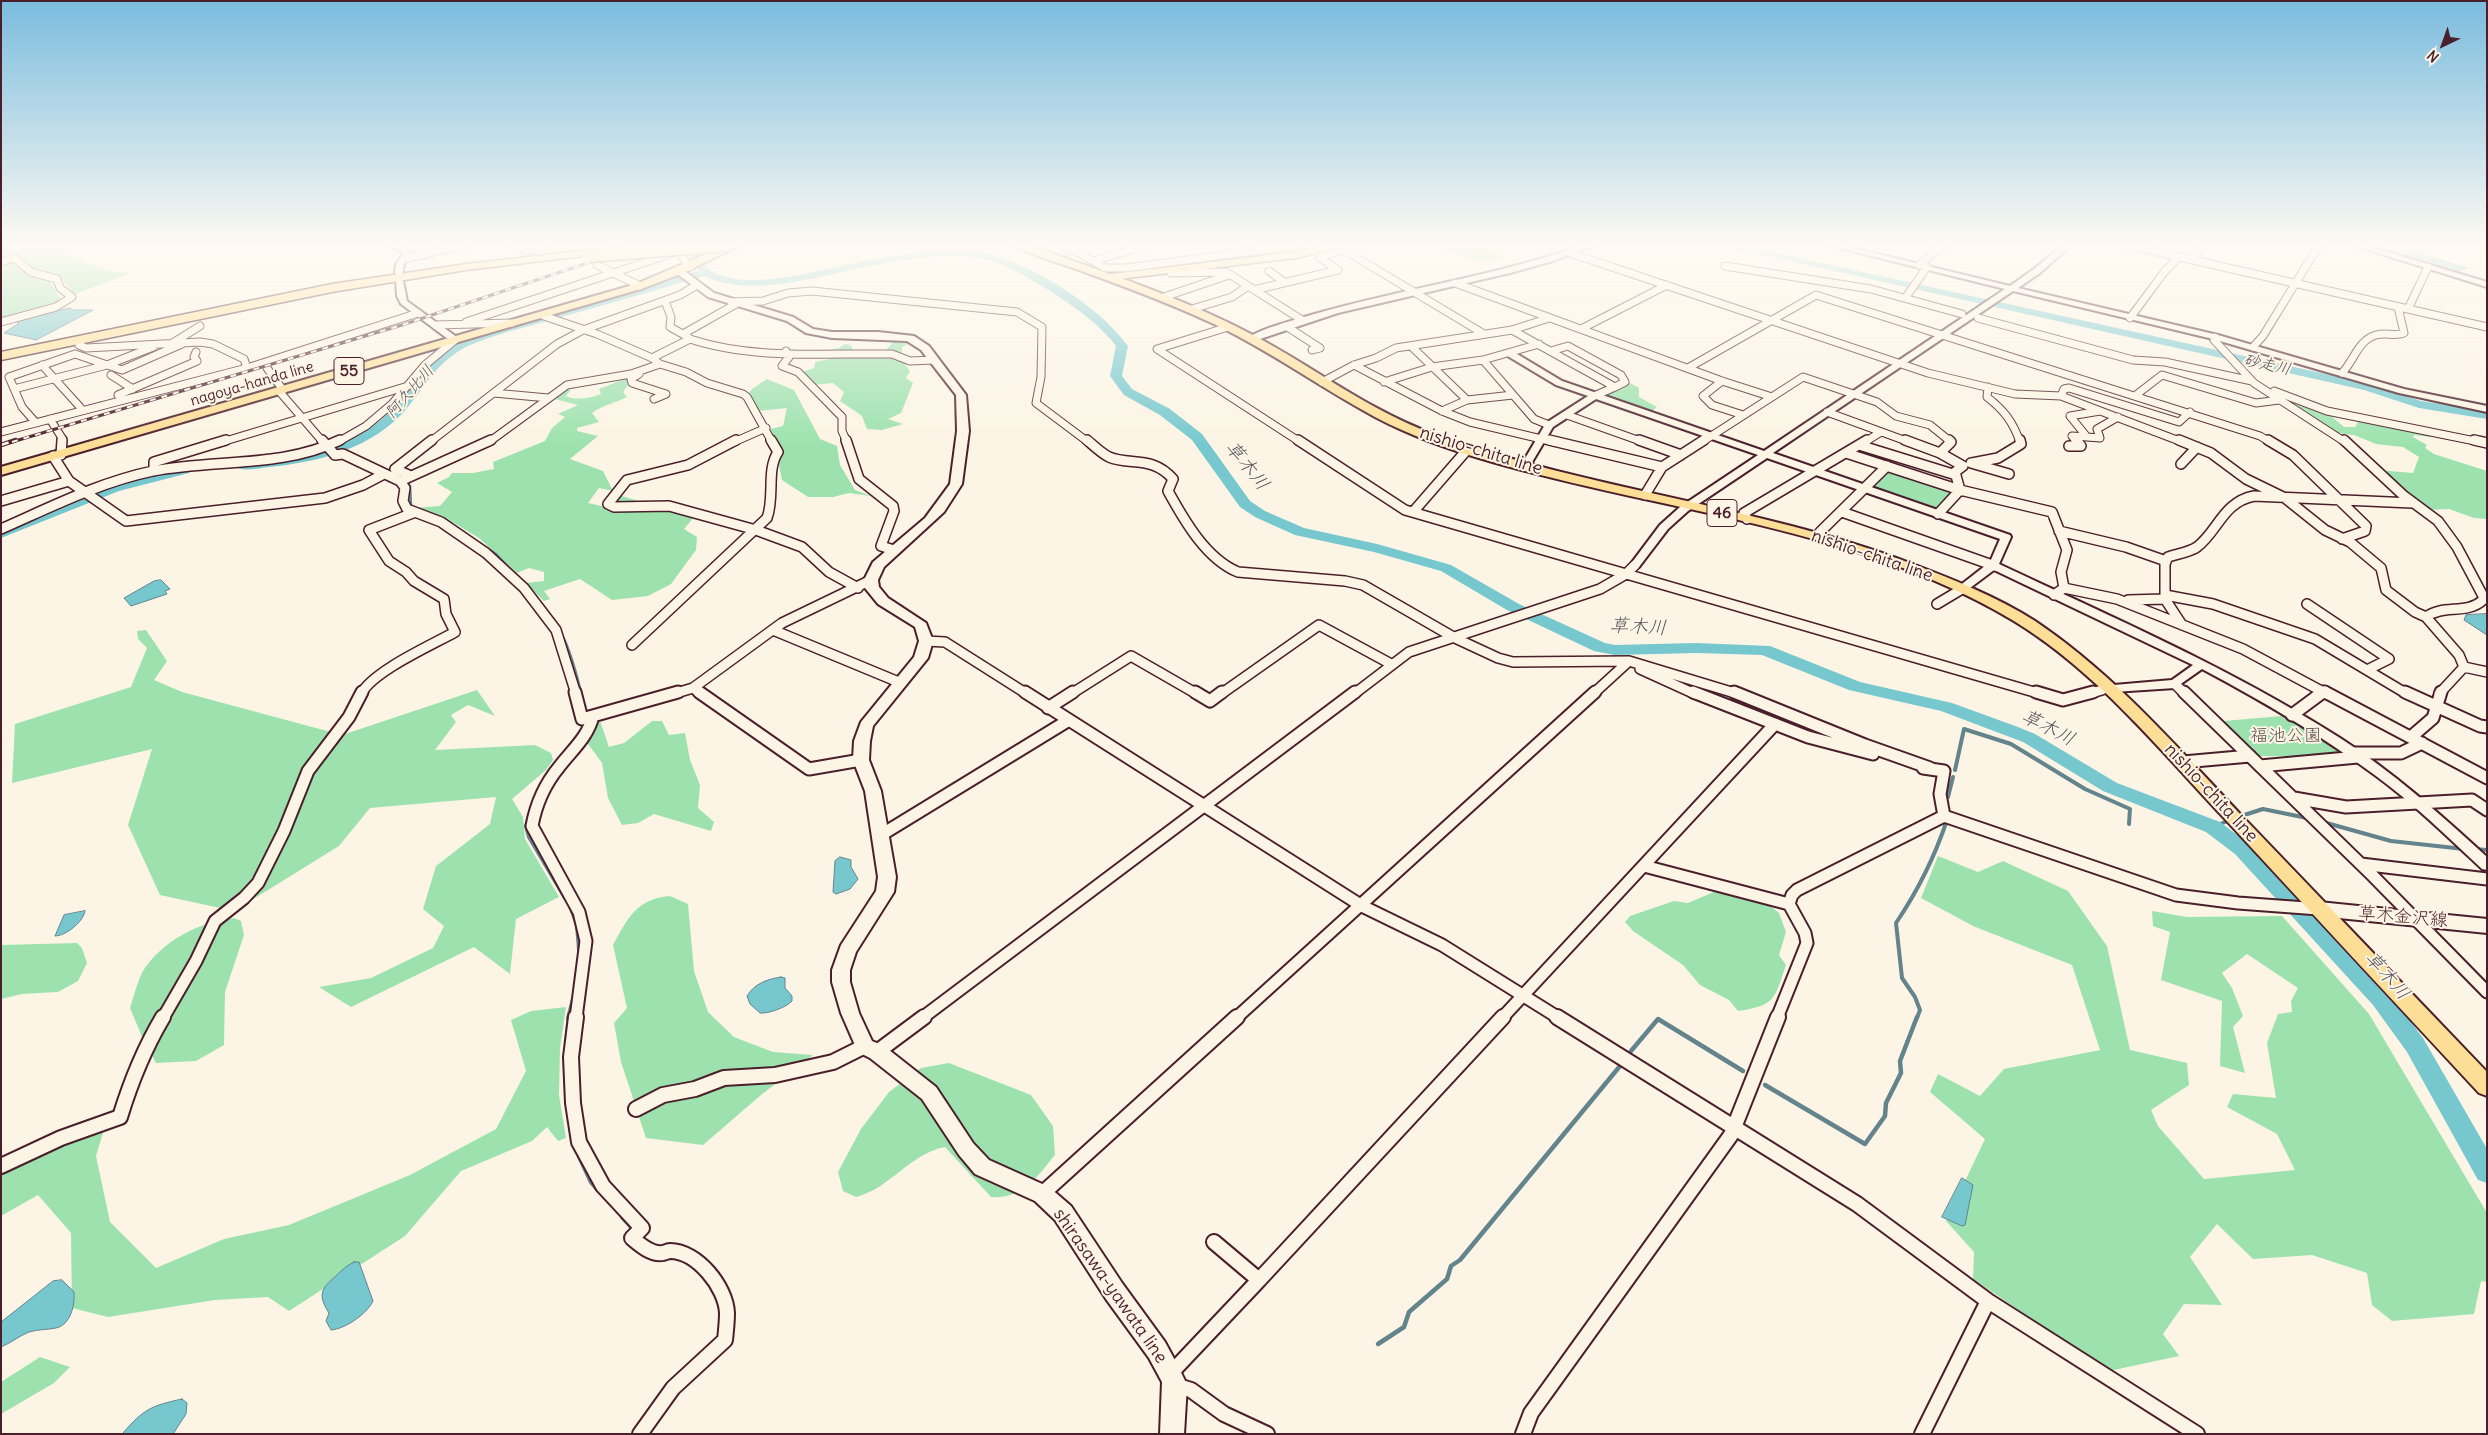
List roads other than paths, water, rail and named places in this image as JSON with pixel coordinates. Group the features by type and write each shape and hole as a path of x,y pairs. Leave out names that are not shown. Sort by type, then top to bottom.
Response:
{"highway":[{"path":"1,358 229,312"}],"main road":[{"name":"nagoya-handa line","path":"1,471 512,323 557,312"},
{"path":"765,312 790,319 804,328 818,333 910,338 921,345 961,395 963,431 956,484 940,509 878,565 871,580 872,588 883,601 915,620 920,626 926,641"},
{"name":"nishio-chita line","path":"1200,312 1251,339 1322,382 1395,422 1466,451 1525,467 1820,537 1886,558 1962,589 2022,620 2056,644 2183,762 2234,817 2311,908 2487,1087"},
{"name":"shirasawa-yawata line","path":"926,641 921,658 866,725 862,741 862,760 873,791 882,835 887,877 885,892 848,950 841,970 841,982 850,1013 871,1049 929,1094 966,1149 982,1166 1042,1194 1068,1221 1114,1291 1157,1350 1173,1380"},
{"name":"草木金沢線","path":"2311,908 2487,926"},
{"path":"1172,1434 1173,1380"}],"street":[{"path":"1,322 38,312"},
{"path":"466,322 497,312"},
{"path":"634,312 583,330 557,344 395,469 405,479 404,505 413,513 441,522 486,553 524,588 548,617 556,630 588,717 588,730 551,779 536,810 532,826 580,912 586,941 571,1057 573,1103 579,1142 603,1186 642,1228 632,1238 654,1252 662,1254 670,1251 696,1259 714,1279 725,1302 726,1312 725,1340 673,1388 640,1434"},
{"path":"670,312 672,317 669,325 690,339 708,345 744,350 892,354 910,361 934,360"},
{"path":"683,334 719,312"},
{"path":"1017,312 1042,327 1041,377 1036,403 1109,457 1145,462 1167,472 1173,479 1168,491 1193,533 1230,569 1278,576 1322,578 1359,583 1452,637 1499,659 1514,662 1629,662 1752,698 1865,746 1944,771 1940,801 1944,816"},
{"path":"1289,312 1302,320"},
{"path":"1251,339 1302,320 1334,312"},
{"path":"1448,312 1484,334"},
{"path":"1533,312 1722,381 1772,397"},
{"path":"1581,329 1614,312"},
{"path":"1748,312 1928,372 2022,395 2061,396 2210,453 2246,479 2285,498 2325,530 2350,542 2380,568 2386,590 2415,612 2426,617 2459,655 2464,667"},
{"path":"1688,368 1786,312"},
{"path":"1871,312 2249,431 2282,447 2366,526 2365,531 2342,539"},
{"path":"1955,312 1962,314"},
{"path":"636,1110 662,1095 695,1089 724,1078 775,1075 833,1062 871,1049 1205,806 1392,664 1415,649 1600,589 1626,574 1664,527 1684,509 1975,312"},
{"path":"2105,312 2253,347 2402,391 2487,409"},
{"path":"2130,318 2134,312"},
{"path":"2253,347 2263,336 2278,312"},
{"path":"2342,373 2362,343 2376,335 2404,333 2399,312"},
{"path":"2421,312 2487,327"},
{"path":"1,529 86,493 154,471 207,463 283,458 328,447 382,413 409,386 429,360 455,340 418,313 247,368 77,409"},
{"path":"544,316 652,358 657,365"},
{"path":"1322,382 1354,365 1376,358 1396,348 1512,330 1549,318"},
{"path":"1978,318 2133,360 2165,362 2255,383 2335,413 2487,443"},
{"path":"435,325 466,322 512,323"},
{"path":"171,345 200,326"},
{"path":"1286,326 1320,348 1312,350"},
{"path":"1228,327 1157,349 1392,502 1413,512 2063,700 2106,690 2175,684 2201,664"},
{"path":"1512,330 1615,387"},
{"path":"2215,337 2214,340 2255,383 2340,437 2412,503 2438,521 2449,534 2483,596 2481,604 2435,611 2426,617"},
{"path":"652,358 690,339"},
{"path":"79,345 86,348 184,343 213,344 244,359 247,368"},
{"path":"36,423 22,407 9,377 75,354 122,370 184,343"},
{"path":"1384,382 1432,367 1483,360 1539,344"},
{"path":"14,389 107,365 156,345"},
{"path":"1411,346 1467,400"},
{"path":"1525,467 1539,439 1549,425 1594,396 1626,382 1621,375 1568,346 1551,351"},
{"path":"2,432 50,419 133,389 197,361 194,357 196,352"},
{"path":"786,352 789,357 782,366 798,372 842,417 842,431 852,452 859,479 893,506 894,511 881,546 894,550"},
{"path":"1509,353 1559,384 2006,537 2000,558 1995,566 1937,604"},
{"path":"1483,360 1534,419 1549,425"},
{"path":"42,365 56,379 77,409"},
{"path":"654,400 666,394 631,381 633,377 657,365"},
{"path":"267,368 281,391 302,418 334,454 343,454 384,474 405,479 490,441 548,398 571,384 631,374 657,365 686,372 713,385 748,396 778,452 772,461 774,469 770,484 770,513 756,530 632,645"},
{"path":"1354,365 1442,411 1470,422 1662,467"},
{"path":"111,375 133,389"},
{"path":"2136,395 2162,375 2256,403 2279,400"},
{"path":"1645,494 1662,467 1803,377 1877,402 1896,416 1934,427 1952,443 1940,453"},
{"path":"1722,381 1703,396 1712,405 1743,415"},
{"path":"154,471 154,462 409,386"},
{"path":"1960,490 1956,469 1972,463 1998,458 2021,444 2013,423 2002,409 1987,397 1988,387"},
{"path":"2061,396 2064,389 2069,388 2179,422 2190,412"},
{"path":"494,393 548,398"},
{"path":"1442,411 1467,400 1513,395"},
{"path":"2087,437 2070,416 2100,411"},
{"path":"1827,412 1940,453 1962,466"},
{"path":"1567,415 1681,455"},
{"path":"2069,446 2081,446 2072,436 2100,438 2097,429 2118,417"},
{"path":"50,419 62,438 57,455 69,481 126,521 325,498 364,485 384,474"},
{"path":"766,428 739,438 726,447 688,465 627,480 608,504 614,507 669,506 756,530 802,547 829,572 858,588"},
{"path":"1747,519 1744,513 1881,432"},
{"path":"1859,445 1956,476"},
{"path":"2181,464 2196,447"},
{"path":"1413,512 1466,451"},
{"path":"1846,452 1960,490 2052,512 2066,550 2059,591"},
{"path":"1972,463 2010,474"},
{"path":"1820,537 1820,532 1887,466"},
{"path":"1,502 69,481"},
{"path":"1938,514 1960,490"},
{"path":"2182,625 2165,597 2166,561 2170,555 2197,547 2214,524 2243,498 2254,496 2412,503"},
{"path":"1842,512 1995,566 2059,591 2201,664 2292,715 2356,755 2419,804 2487,865"},
{"path":"1,1166 61,1138 120,1117 134,1073 145,1048 196,961 215,921 244,898 258,883 284,831 303,780 350,716 363,690 380,674 455,632 446,614 444,599 414,581 406,572 389,560 369,530 413,513"},
{"path":"2059,531 2126,547 2166,561"},
{"path":"588,717 694,688 773,630 811,608 858,588 871,580"},
{"path":"2059,591 2117,599 2165,597 2213,604 2315,639 2370,669 2411,696 2480,726 2487,726"},
{"path":"2117,599 2242,649 2325,691 2487,778"},
{"path":"2307,604 2345,627 2368,647 2389,659 2370,669"},
{"path":"1048,708 1131,656 1210,701 1319,626 1392,664"},
{"path":"773,630 901,683"},
{"path":"926,641 945,642 954,647 1362,906 1442,944 1857,1204 1988,1301 2197,1434"},
{"path":"1629,662 1663,680 1808,737 1916,767 1930,768"},
{"path":"1042,1194 1629,662"},
{"path":"2464,667 2487,672"},
{"path":"2411,737 2434,718 2439,694 2464,667"},
{"path":"2175,684 2361,864 2414,920 2487,992"},
{"path":"694,688 810,769 862,760"},
{"path":"2292,715 2325,691"},
{"path":"882,835 1068,720"},
{"path":"1267,1434 1248,1428 1211,1406 1190,1387 1173,1380 1259,1280 1775,724"},
{"path":"2260,766 2401,752 2422,743"},
{"path":"2183,762 2250,756"},
{"path":"2293,798 2346,807 2472,800 2487,810"},
{"path":"1523,1434 1531,1413 1734,1128 1806,943 1805,933 1789,904 1792,894 1797,890 1944,816 2176,895 2311,908"},
{"path":"2361,864 2487,879"},
{"path":"1644,866 1789,904"},
{"path":"1214,1242 1259,1280"},
{"path":"1922,1434 1988,1301"}],"water":[{"path":"55,312 89,312 36,340 4,333 19,323 17,322"},
{"path":"161,580 170,589 165,591 167,594 131,606 124,598 154,581"},
{"path":"2487,614 2487,635 2464,620 2466,615"},
{"path":"840,857 851,860 851,867 858,879 850,889 836,894 833,892 835,861"},
{"path":"85,911 74,927 64,934 55,936 64,915"},
{"path":"781,977 785,978 785,988 792,996 792,1001 777,1010 760,1013 750,1004 747,996 753,988 761,983"},
{"path":"1962,1178 1973,1185 1965,1225 1962,1226 1942,1217"},
{"path":"354,1262 359,1262 373,1301 366,1311 355,1320 343,1327 331,1330 326,1321 329,1313 322,1299 322,1294 327,1285 341,1271"},
{"path":"62,1280 74,1292 73,1308 65,1323 56,1328 29,1332 1,1347 1,1322 53,1281"},
{"path":"182,1399 187,1403 186,1414 173,1434 122,1434 136,1419 148,1410"}],"waterway":[{"name":"阿久比川","path":"240,465 306,458 349,444 369,434 386,422 402,406 432,366 446,353 465,343 485,336 567,312"},
{"name":"草木川","path":"1088,312 1113,334 1122,346 1116,376 1128,392 1165,412 1197,437 1245,504 1260,514 1300,532 1377,548 1446,568 1513,607 1600,647 1615,650 1696,648 1764,650 1855,686 1946,707 2029,738 2110,787 2213,827 2242,849 2381,999 2415,1045 2487,1172"},
{"name":"砂走川","path":"2027,312 2367,387 2419,404 2487,415"},
{"name":"阿久比川","path":"1,534 68,505 114,488 184,470"},
{"path":"405,480 410,486 411,506"},
{"path":"442,518 496,554 512,571"},
{"path":"535,596 553,618 565,641 574,664 581,692"},
{"path":"1955,770 1964,729 2011,744 2085,789 2130,809 2129,824"},
{"path":"1948,797 1953,777"},
{"path":"2238,817 2263,809 2307,818"},
{"path":"530,813 526,826 529,837 565,898"},
{"path":"1917,1018 1920,1010 1915,997 1902,978 1896,923 1925,873 1947,820"},
{"path":"2213,827 2230,820"},
{"path":"2323,822 2391,841 2464,849"},
{"path":"2475,849 2487,850"},
{"path":"570,906 577,925 579,950"},
{"path":"568,1018 573,999"},
{"path":"566,1044 569,1017"},
{"path":"1765,1085 1865,1144 1885,1116 1886,1103 1901,1073 1900,1061 1917,1017"},
{"path":"1631,1051 1658,1019 1743,1071"},
{"path":"1378,1344 1404,1327 1409,1312 1447,1279 1451,1266 1460,1260 1620,1066"},
{"path":"579,1156 591,1182 597,1189"},
{"path":"622,1217 633,1229"}],"railway":[{"path":"12,442 441,312"},
{"path":"1,445 16,440"}],"park label":[{"name":"福池公園","path":"2286,736"}]}
